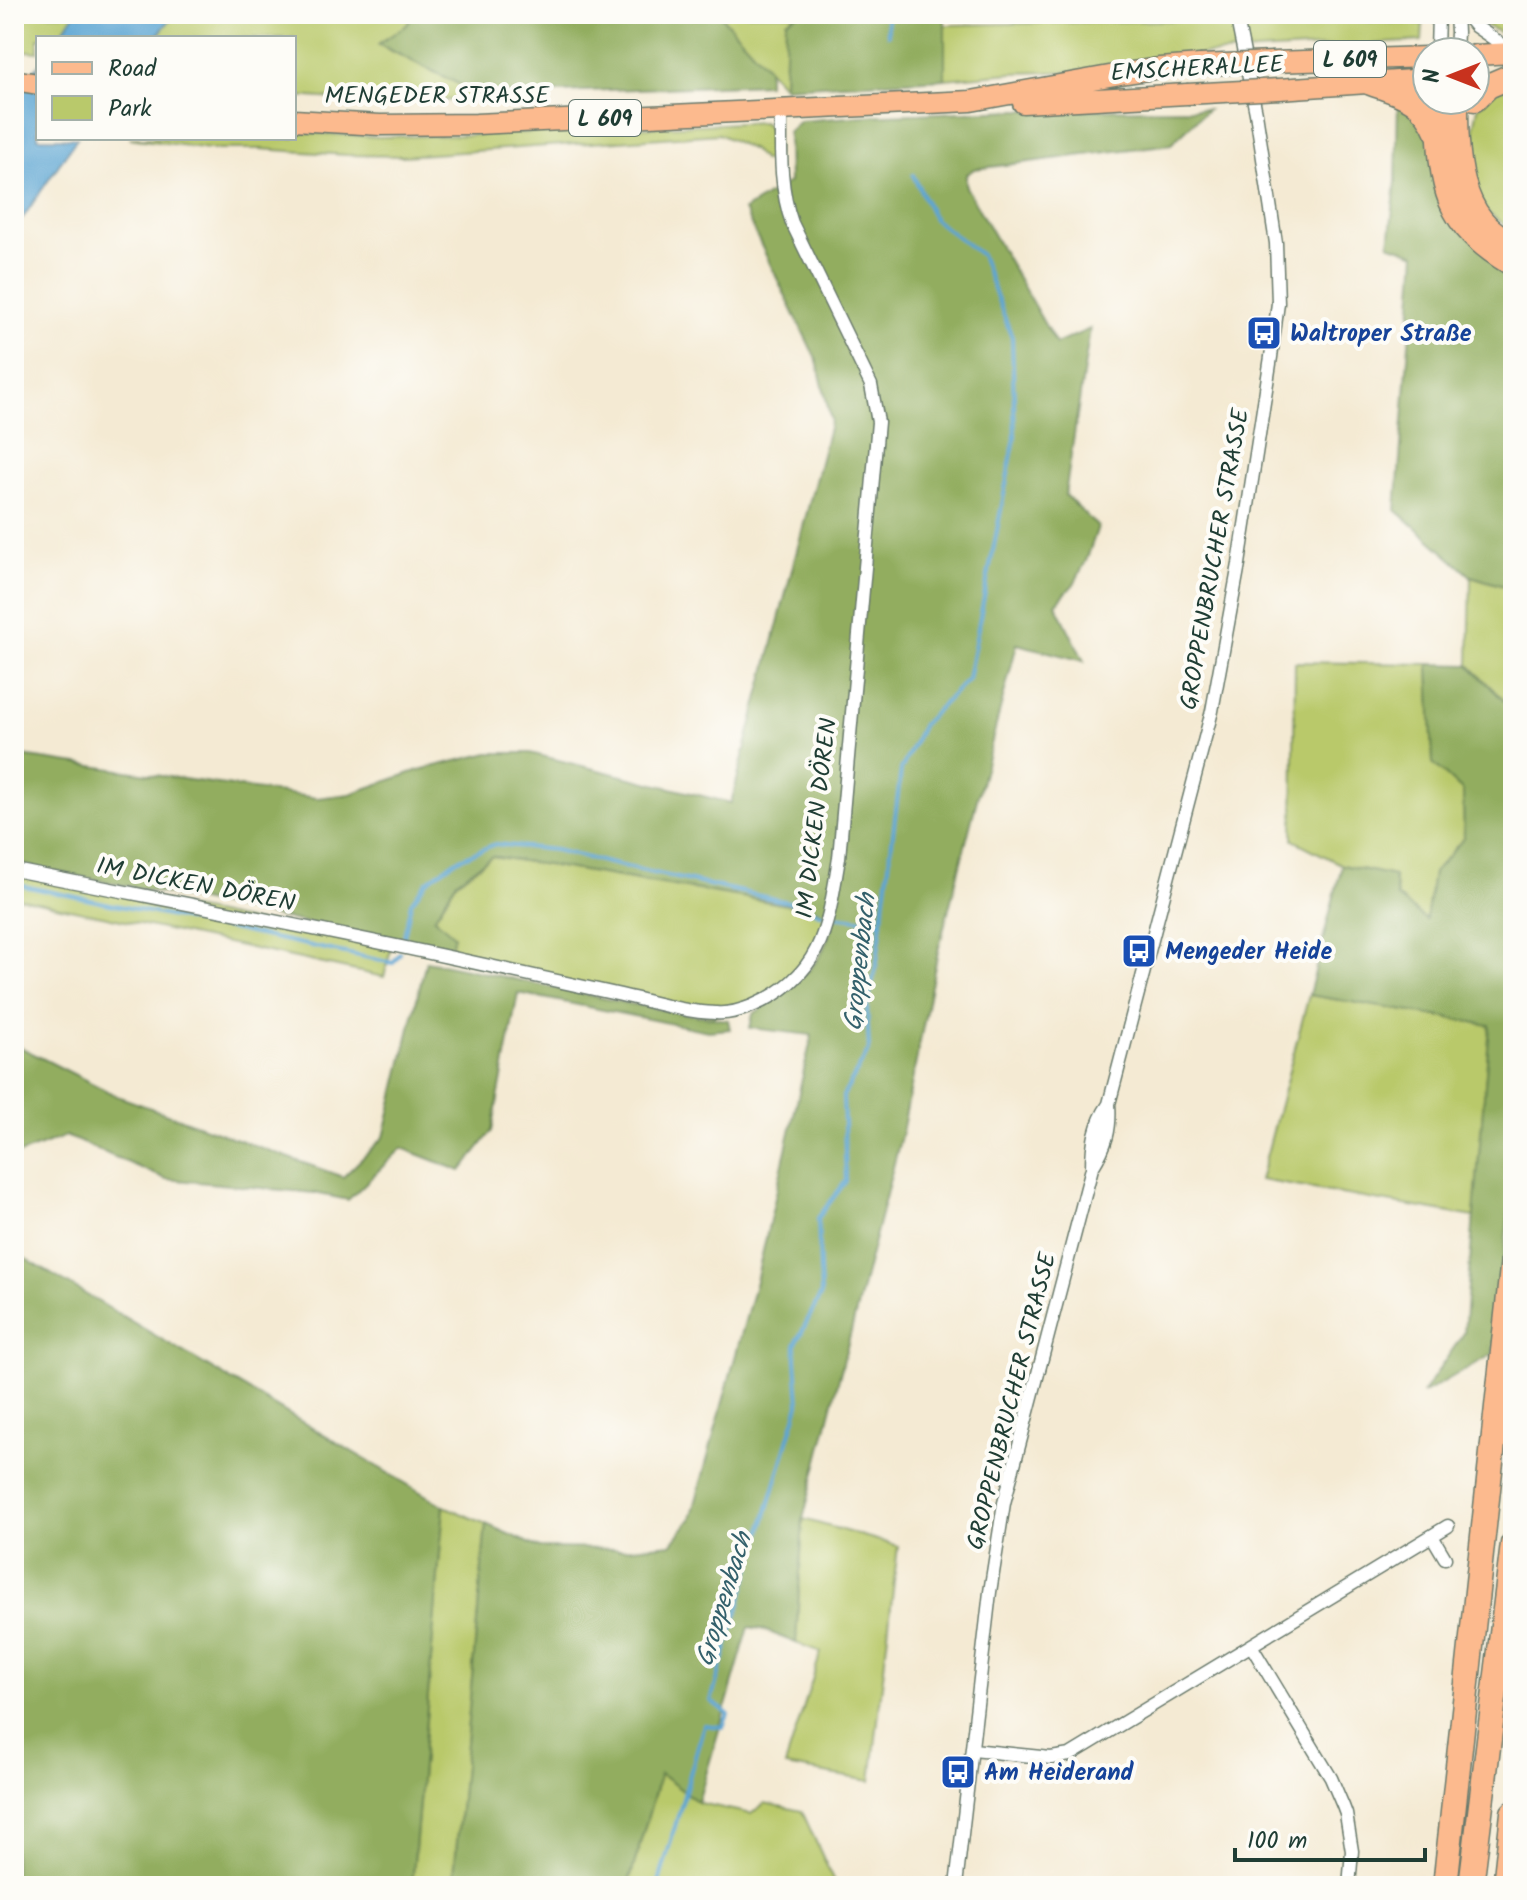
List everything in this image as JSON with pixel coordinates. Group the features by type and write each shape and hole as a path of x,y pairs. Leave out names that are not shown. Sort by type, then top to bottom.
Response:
{"highway":[{"path":"1491,83 1512,64"},
{"path":"1371,83 1411,98 1422,105 1434,123 1450,119"},
{"path":"1450,119 1467,198 1490,229 1513,243"},
{"path":"1450,119 1446,187 1463,225 1477,240 1513,264"},
{"path":"1445,1886 1513,1259"},
{"path":"1472,1885 1513,1544"},
{"path":"1505,1882 1513,1813"}],"main road":[{"name":"EMSCHERALLEE","path":"916,104 971,101 1126,73 1200,65 1411,58"},
{"path":"1491,59 1512,64"},
{"path":"1491,71 1512,64"},
{"path":"14,80 36,84"},
{"name":"EMSCHERALLEE","path":"971,101 1002,104 1411,80"},
{"name":"MENGEDER STRASSE","path":"296,120 380,125 476,124 916,104"}],"street":[{"name":"GROPPENBRUCHER STRASSE","path":"956,1886 990,1592 1004,1503 1092,1168 1104,1148 1110,1121 1109,1104 1212,711 1239,564 1271,357 1278,303 1276,243 1236,14"},
{"path":"1437,36 1438,14"},
{"path":"1456,14 1457,36"},
{"path":"1465,14 1512,64"},
{"name":"IM DICKEN DÖREN","path":"14,870 719,1014 751,1007 797,977 822,939 830,916 839,858 878,422 871,385 792,223 785,202 781,110"},
{"path":"973,1750 1051,1758 1070,1755 1448,1526"},
{"path":"1432,1536 1445,1558"},
{"path":"1252,1647 1328,1771 1343,1806 1352,1851 1349,1886"}],"green space":[{"path":"14,14 75,14 58,36 36,36 36,52 14,50"},
{"path":"175,14 413,14 407,25 379,45 481,95 466,100 379,102 296,96 296,36 157,36"},
{"path":"413,14 508,14 519,20 524,14 719,14 768,68 768,84 481,95 378,44 407,25"},
{"path":"719,14 798,14 786,22 784,87"},
{"path":"798,14 945,14 945,79 784,87 786,21"},
{"path":"1472,14 1513,14 1513,36 1484,25"},
{"path":"1242,15 1423,24 1422,36 1411,36 1411,42 1205,54 1090,71 945,79 945,25 1233,19"},
{"path":"1496,88 1513,88 1513,230 1485,211 1473,179 1470,146 1476,116 1491,116 1491,94"},
{"path":"1398,103 1411,110 1411,116 1420,116 1513,275 1513,589 1471,576 1396,510 1416,254 1389,244 1396,181"},
{"path":"1208,109 1171,144 974,169 966,175 966,187 1056,344 1090,329 1065,495 1098,527 1074,584 1056,604 1084,661 1017,644 938,951 902,1132 803,1519 796,1643 749,1627 698,1802 660,1774 628,1886 453,1886 486,1524 540,1548 622,1549 671,1544 691,1519 757,1277 812,1035 750,1028 753,1014 808,971 824,947 835,916 811,908 492,856 457,881 434,918 454,935 450,952 14,863 14,755 317,798 350,794 419,770 489,753 530,753 731,803 831,420 817,361 744,210 789,182 788,132 800,121 862,116 1017,110"},
{"path":"764,122 773,135 776,150 772,160 764,161 751,149 719,134 403,156 209,149 144,140 296,140 296,132 378,137"},
{"path":"1471,576 1513,589 1513,710 1469,665"},
{"path":"1295,662 1429,664 1433,763 1463,791 1464,838 1433,873 1426,921 1397,896 1394,876 1342,865 1293,840"},
{"path":"1429,664 1469,665 1513,710 1513,1174 1493,1354 1422,1394 1464,1333 1490,1025 1309,995 1342,865 1394,876 1397,897 1426,920 1433,873 1464,838 1463,791 1433,763"},
{"path":"492,856 811,909 829,915 805,965 772,993 713,1016 444,957 432,922 457,882"},
{"path":"14,873 391,949 384,977 14,897"},
{"path":"426,961 615,1001 728,1020 730,1029 708,1031 518,993 492,1131 461,1171 402,1148 348,1200 314,1193 166,1179 66,1136 14,1156 14,1044 117,1096 343,1177 384,1137"},
{"path":"1309,995 1490,1025 1474,1217 1260,1180"},
{"path":"14,1252 444,1506 412,1886 14,1886"},
{"path":"444,1506 486,1524 453,1886 412,1886"},
{"path":"803,1519 898,1546 871,1781 785,1766 821,1652 796,1643"},
{"path":"660,1774 700,1803 751,1814 765,1803 802,1811 836,1886 628,1886"}],"water":[{"path":"75,14 175,14 157,36 58,36"},
{"path":"36,68 36,140 76,140 14,231 14,97"}],"waterway":[{"name":"Groppenbach","path":"887,14 888,35"},
{"name":"Groppenbach","path":"658,1886 704,1725 723,1727 728,1714 711,1701 799,1404 795,1345 821,1294 818,1218 846,1181 843,1096 869,1050 867,1007 877,961 901,770 923,724 968,679 1015,438 1012,337 981,255 934,219 913,175"},
{"path":"403,941 411,903 426,882 455,861 495,844 555,850 797,904 824,915"},
{"path":"14,884 393,963 400,953"},
{"path":"834,916 882,922"}],"place":[{"name":"Waltroper Straße","path":"1264,333"},
{"name":"Mengeder Heide","path":"1139,951"},
{"name":"Am Heiderand","path":"958,1772"}]}
